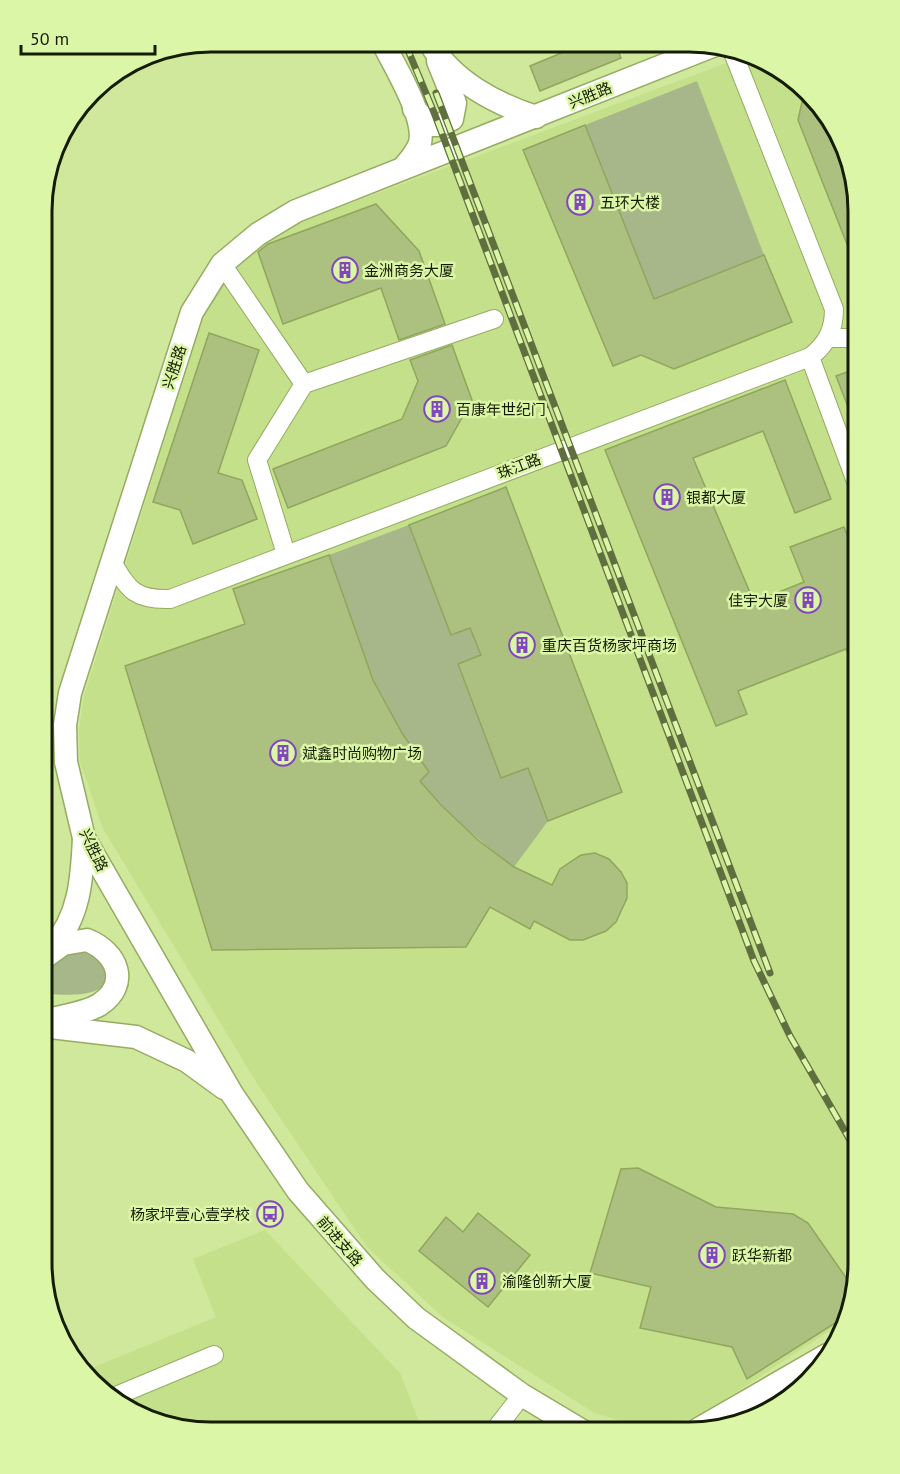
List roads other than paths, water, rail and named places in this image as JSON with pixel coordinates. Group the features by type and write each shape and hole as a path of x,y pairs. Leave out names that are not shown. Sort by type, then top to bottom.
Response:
{"main road":[{"path":"388,53 421,128 420,143 405,166"},
{"path":"414,109 431,125 440,125 452,118 455,103 434,53"},
{"path":"438,53 483,96 507,108 536,117"},
{"name":"兴胜路","path":"168,983 84,838 66,762 65,725 70,693 192,312 222,264 258,234 296,211 696,53"},
{"path":"53,945 72,921 82,878 84,838"},
{"path":"53,951 63,944 87,940 111,955 117,973 112,992 99,1005 53,1018"},
{"name":"前进支路","path":"168,983 232,1094 298,1191 375,1279 416,1318 522,1395 567,1422"},
{"path":"53,1027 136,1037 187,1061 232,1094"},
{"path":"727,1417 773,1396 802,1374"}],"street":[{"path":"736,60 834,309 834,326 828,338 810,357 848,459"},
{"path":"222,264 304,384"},
{"path":"286,554 257,460 304,384 494,319"},
{"path":"828,338 848,338"},
{"name":"珠江路","path":"113,563 129,588 138,595 151,600 170,599 810,357"},
{"path":"122,1393 214,1355"},
{"path":"501,1422 522,1395"}],"railway":[{"path":"409,53 435,115 754,961 790,1036 847,1135"},
{"path":"436,93 770,973"}],"place":[{"name":"五环大楼","path":"580,202"},
{"name":"金洲商务大厦","path":"345,270"},
{"name":"百康年世纪门","path":"437,409"},
{"name":"银都大厦","path":"667,497"},
{"name":"佳宇大厦","path":"808,600"},
{"name":"重庆百货杨家坪商场","path":"522,645"},
{"name":"斌鑫时尚购物广场","path":"283,753"},
{"name":"杨家坪壹心壹学校","path":"270,1214"},
{"name":"跃华新都","path":"712,1255"},
{"name":"渝隆创新大厦","path":"482,1281"}]}
